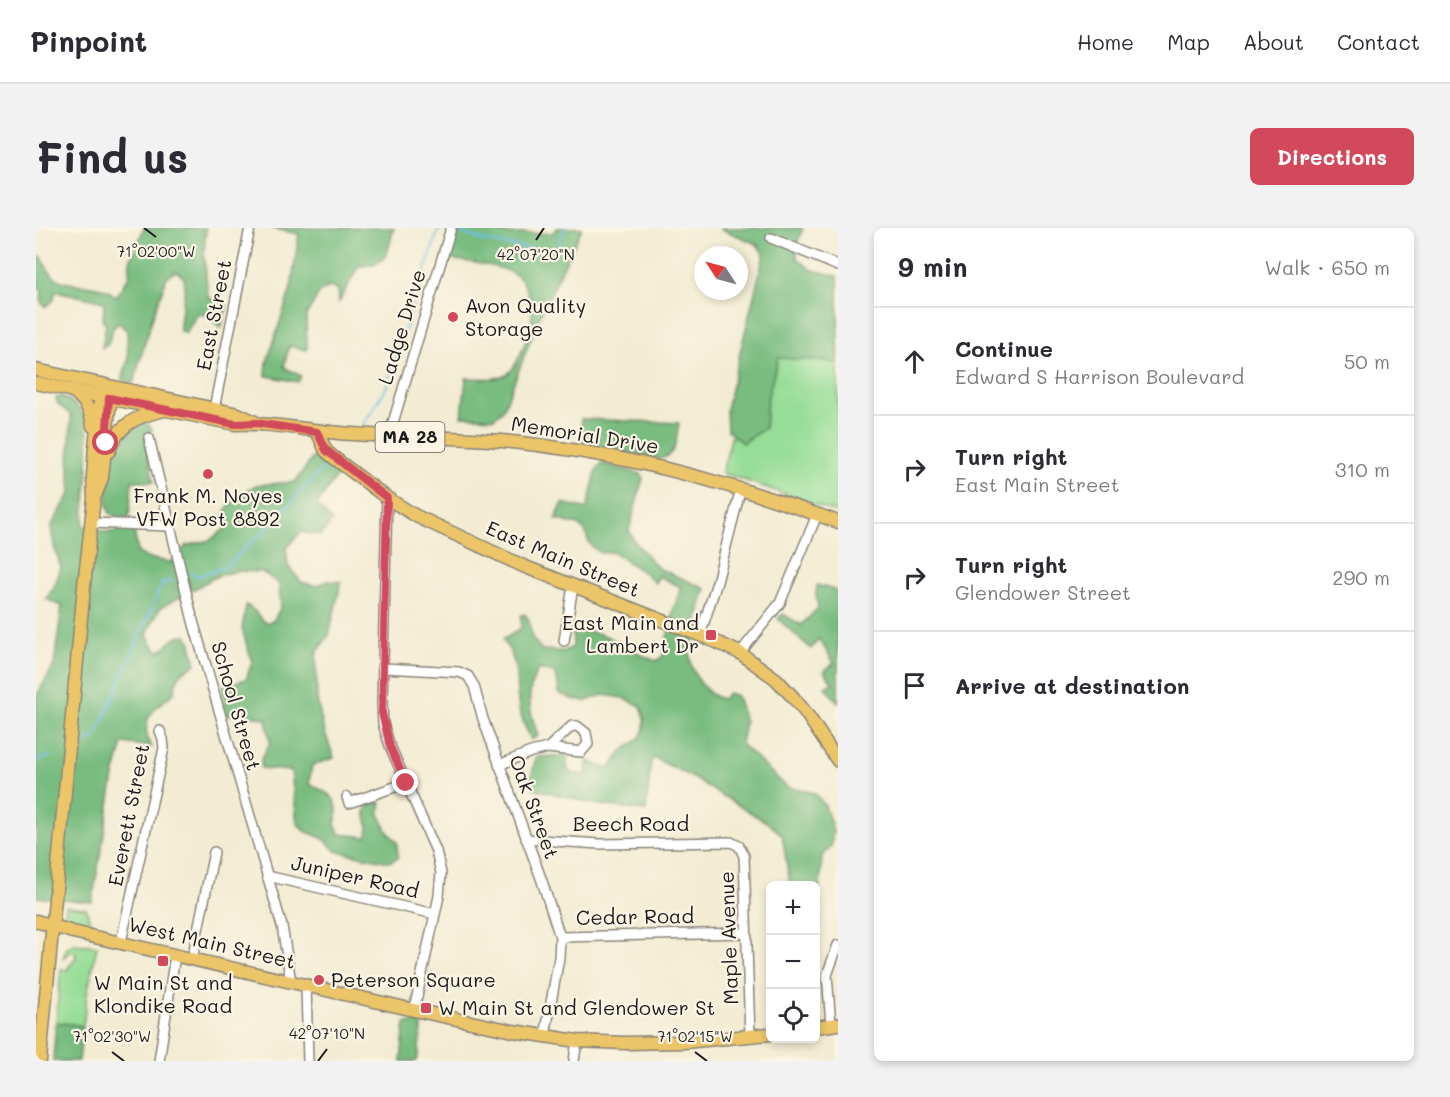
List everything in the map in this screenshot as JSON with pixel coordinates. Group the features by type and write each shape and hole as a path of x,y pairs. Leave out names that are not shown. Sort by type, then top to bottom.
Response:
{"main road":[{"name":"MA 28","path":"36,370 166,410 235,424 256,423 317,432"},
{"name":"MA 28","path":"36,383 68,389 106,391 214,409 238,414 256,423"},
{"path":"68,389 81,397 88,407 93,423 95,447"},
{"path":"40,1061 94,498 95,447 106,391"},
{"path":"102,478 106,391"},
{"path":"94,498 110,447 119,431 138,417 166,410"},
{"name":"Memorial Drive","path":"317,432 478,440 545,446 645,464 741,488 838,522"},
{"name":"East Main Street","path":"317,432 326,450 387,498 416,516 573,586 700,635 740,653 764,669 792,696 838,761"},
{"name":"West Main Street","path":"36,921 414,1010 577,1041 681,1042 766,1034"},
{"path":"820,1027 835,1025"}],"street":[{"name":"East Street","path":"214,409 250,228"},
{"name":"Ladge Drive","path":"389,436 451,228"},
{"path":"771,238 838,266"},
{"name":"School Street","path":"149,438 215,699 285,939 291,982"},
{"path":"700,635 717,583 741,488"},
{"path":"387,498 381,702 383,724 439,862 441,884 414,1010"},
{"path":"740,653 780,603 817,514"},
{"path":"91,522 170,526"},
{"path":"564,641 573,586"},
{"name":"Oak Street","path":"383,668 451,670 468,676 474,686 483,719 560,937 559,958 545,1036"},
{"name":"Everett Street","path":"121,942 164,748 164,739 160,731"},
{"path":"499,765 548,748"},
{"path":"347,797 349,803 406,783"},
{"name":"Beech Road","path":"526,840 599,844 735,843"},
{"name":"Maple Avenue","path":"735,843 744,856 750,1036"},
{"path":"192,959 214,852"},
{"name":"Juniper Road","path":"267,876 435,914"},
{"name":"Cedar Road","path":"560,937 746,933"},
{"path":"835,1025 827,975 838,945"},
{"path":"159,1061 175,955"},
{"path":"306,985 308,1061"},
{"path":"574,1061 577,1041"}],"green space":[{"path":"144,228 206,228 204,254 208,297 227,306 221,328 207,315 197,314 186,333 180,331 184,278 176,271 167,277 133,384 122,379 128,360 127,331 119,323 113,328 108,345 102,348 106,324 103,322 104,302 56,291 53,301 45,307 41,302 42,290 36,286 36,257 42,257 53,276 60,280 104,289 116,297 129,276 130,261"},
{"path":"269,228 394,228 385,256 376,263 359,266 339,302 338,289 329,287 320,292 306,315 307,350 289,346 284,367 301,376 298,382 266,376 267,362 291,288 299,234"},
{"path":"458,228 486,228 506,234 552,233 557,228 582,228 540,316 503,410 494,418 462,416 466,378 497,378 511,370 520,356 527,337 532,314 531,304 526,288 517,276 510,272 493,266 449,259"},
{"path":"719,228 803,228 798,241 797,258 812,270 838,276 838,364 778,358 767,400 765,428 742,443 727,430 726,409 764,255 757,244"},
{"path":"762,321 838,348 838,513 722,473"},
{"path":"62,396 79,409 86,423 88,468 83,526 105,532 134,530 138,553 147,558 171,562 186,546 210,540 226,528 226,509 238,496 256,485 295,482 317,452 338,474 317,505 332,521 321,535 301,532 286,548 288,566 301,582 316,586 328,581 341,582 329,635 316,654 317,699 323,727 334,758 312,765 309,784 332,798 337,808 335,824 340,834 367,837 368,825 365,812 370,804 381,802 379,814 388,832 397,842 398,858 389,862 336,851 324,839 305,831 297,823 291,771 261,768 261,759 270,743 266,719 246,714 226,715 222,686 246,679 252,662 242,629 246,605 266,623 274,620 281,606 279,584 262,572 236,571 217,576 160,608 147,633 151,643 159,652 178,636 187,635 196,664 180,675 174,693 150,716 146,730 152,747 123,743 114,776 92,902 36,897 36,697 54,665 62,606 46,599 54,587 61,568 51,527 71,492 69,469 71,415 58,404 56,398"},
{"path":"581,419 679,423 672,451 664,458 658,459 582,444"},
{"path":"146,421 152,430 145,437 145,441 154,482 132,481 129,518 115,516 108,509 107,501 114,456 123,438"},
{"path":"601,463 641,474 643,478 629,530 635,542 658,568 706,589 690,654 693,669 700,682 716,697 722,699 728,693 737,696 745,722 741,744 787,787 815,793 825,806 833,831 831,847 822,857 820,887 820,881 789,881 782,835 768,823 688,775 654,758 651,761 646,811 594,804 533,788 530,781 536,757 567,755 567,767 570,773 586,775 587,760 598,766 609,768 623,750 637,740 643,732 644,717 641,706 623,698 603,695 586,701 572,699 559,693 554,673 538,669 531,686 530,702 538,736 531,740 520,713 513,658 503,640 521,628 521,615 525,614 529,620 532,638 542,650 564,651 573,647 573,632 584,631 594,632 615,640 656,661 663,656 681,587 659,576 655,583 613,552 600,553 590,544 586,532 578,525 555,519 563,503 587,509 596,472"},
{"path":"817,585 838,591 838,702 825,687 833,683 824,671 834,663 819,639 811,649 778,619 783,614 801,625 818,608"},
{"path":"66,906 86,908 91,927 69,920 65,913"},
{"path":"73,944 97,946 83,1026 56,1022 61,969 66,971 76,957 75,952 72,951 63,958 67,948"},
{"path":"56,1022 83,1026 79,1061 53,1061"},
{"path":"423,1022 417,1061 401,1061 405,1023"}],"waterway":[{"path":"363,425 386,388 439,228"},
{"path":"461,232 484,241 555,253 565,228"},
{"path":"191,573 198,576 225,567 267,528 326,465"},
{"path":"82,743 96,737 163,582 173,581"},
{"path":"36,761 50,756"}],"place":[{"name":"Avon Quality Storage","path":"453,317"},
{"name":"Frank M. Noyes VFW Post 8892","path":"208,474"},
{"name":"East Main and Lambert Dr","path":"711,635"},
{"name":"W Main St and Klondike Road","path":"163,961"},
{"name":"Peterson Square","path":"319,980"},
{"name":"W Main St and Glendower St","path":"426,1008"}],"route":[{"path":"106,443 109,398 235,424 256,423 317,432 326,450 387,498 381,702 386,735 406,783"}]}
